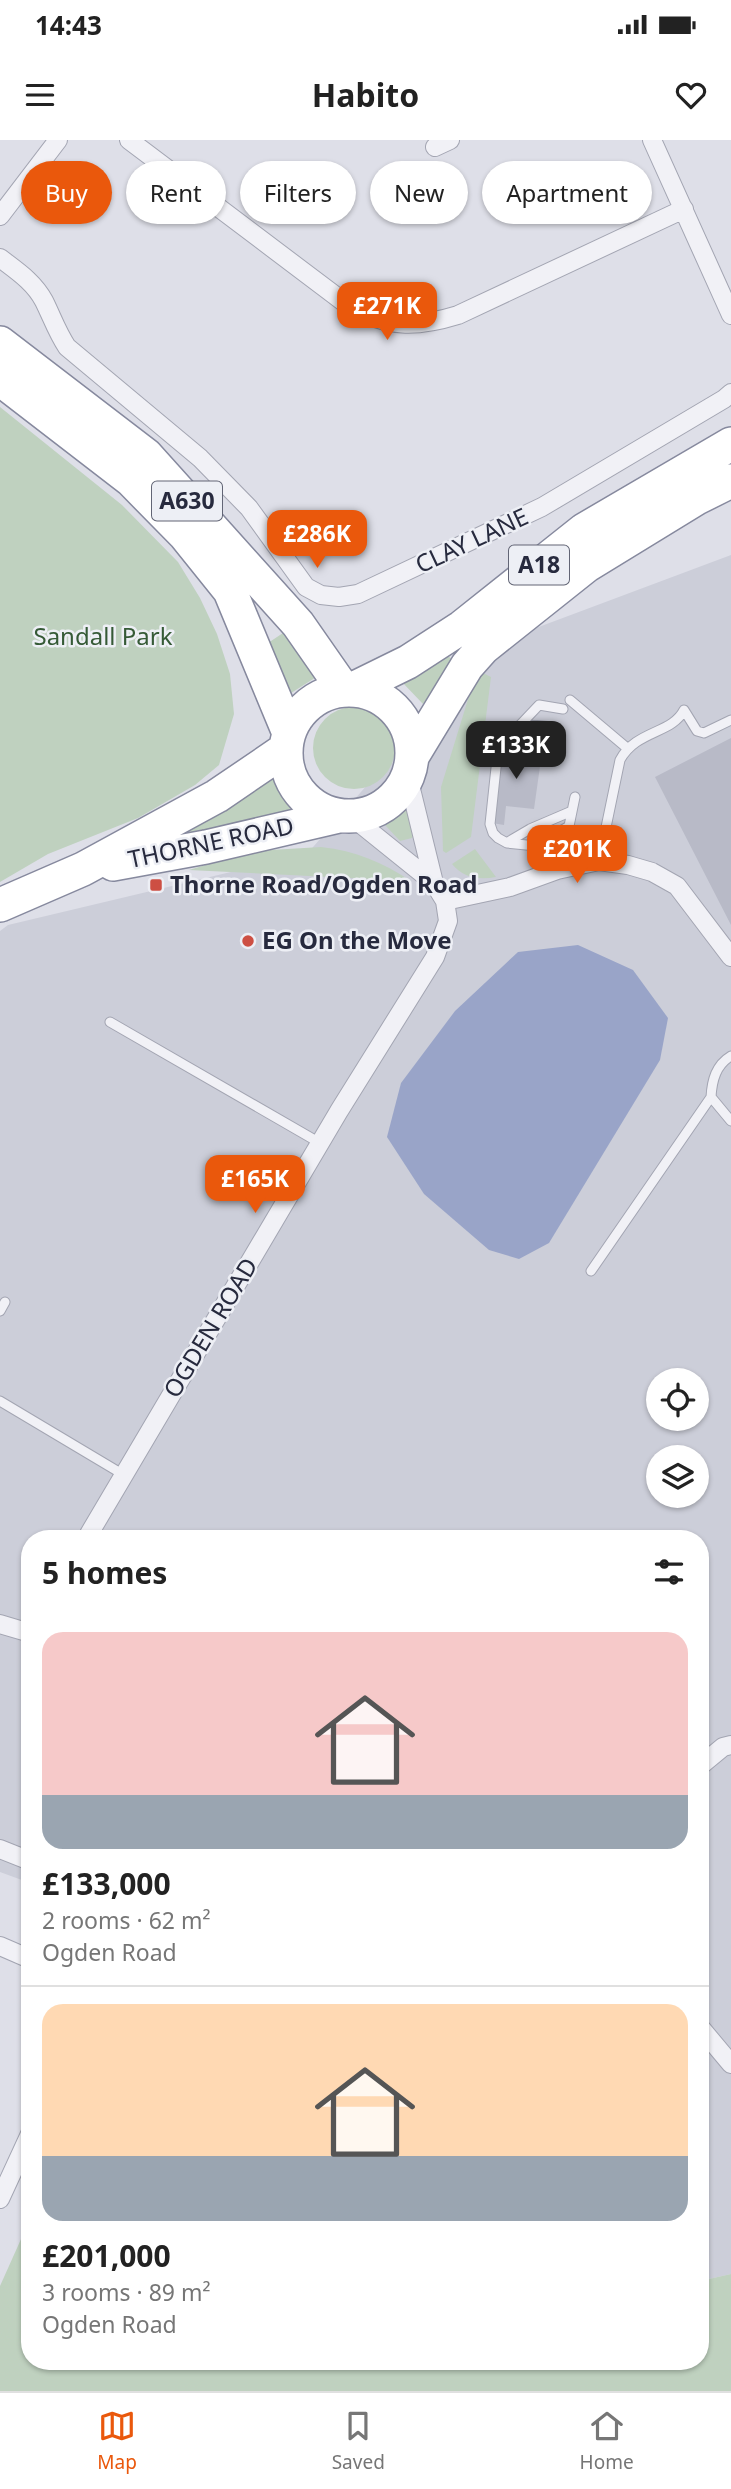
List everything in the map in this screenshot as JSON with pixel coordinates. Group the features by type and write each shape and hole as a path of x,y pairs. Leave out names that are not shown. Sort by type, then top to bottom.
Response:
{"highway":[{"name":"A630","path":"0,343 146,455 298,624 347,690"},
{"name":"A630","path":"0,379 131,480 185,535 230,591 287,741"},
{"name":"A18","path":"347,690 408,662 462,627 584,530 731,444"},
{"name":"A18","path":"410,766 467,666 483,648 586,566 697,498 731,481"},
{"path":"347,690 375,695 395,709 408,730 410,766 403,788 386,805 364,815 345,816 317,808 299,793 289,772 287,741 294,722 310,704 332,692 347,690"},
{"name":"THORNE ROAD","path":"0,905 83,869 217,796 287,741"},
{"name":"THORNE ROAD","path":"83,869 345,816"}],"street":[{"path":"0,216 58,140"},
{"path":"129,140 349,306 367,316 399,325 429,324 458,315 684,209"},
{"path":"652,140 731,315"},
{"name":"CLAY LANE","path":"0,258 29,280 44,300 55,329 67,346 200,458 249,508 306,587 321,595 339,597 358,594 542,507 731,393"},
{"path":"410,766 434,883 445,901 510,887 557,870 599,861 628,865 652,872 677,886 729,952"},
{"path":"345,816 434,883"},
{"name":"OGDEN ROAD","path":"91,1530 320,1143 435,957 448,920 445,901"},
{"path":"0,1624 21,1630"},
{"path":"709,1759 723,1747 731,1745"},
{"path":"0,1849 21,1857"},
{"path":"0,1946 21,1954"},
{"path":"709,2038 731,2064"},
{"path":"0,2199 8,2160 21,2145"}],"lane":[{"path":"570,700 627,748"},
{"path":"563,709 539,705 498,749 490,824 498,838 536,846 569,826 575,796"},
{"path":"599,861 620,761 627,748 639,738 675,722 684,710 697,731 704,733 731,720"},
{"path":"521,724 553,727"},
{"path":"508,842 530,828 572,811"},
{"path":"110,1022 320,1143"},
{"path":"591,1271 711,1097 712,1083 721,1062 731,1056"},
{"path":"711,1097 731,1121"},
{"path":"0,1401 124,1475"}],"shaded area":[{"path":"731,555 731,2274 709,2279 709,1530 21,1530 21,1880 0,1872 0,931 8,925 307,854 488,646"}],"green space":[{"name":"Sandall Park","path":"0,407 122,505 178,562 200,598 217,634 230,674 234,714 219,765 195,785 138,818 48,854 0,882"},
{"path":"289,629 321,674 288,695 268,643"},
{"path":"443,652 453,660 423,704 401,681"},
{"path":"477,670 491,677 471,837 446,853 443,851 441,787"},
{"path":"354,707 370,710 383,719 392,732 395,748 392,764 383,777 370,786 354,789 338,786 325,777 316,764 313,748 316,732 325,719 338,710"},
{"path":"274,771 278,786 303,813 228,834 176,834"},
{"path":"408,809 416,828 412,838 400,841 385,825"},
{"path":"321,847 368,858 411,881 189,870 252,851"},
{"path":"475,849 496,877 472,877 452,864"},
{"path":"21,2239 21,2370 709,2370 709,2279 731,2274 731,2391 0,2391 0,2286"}],"water":[{"path":"578,945 633,970 668,1018 660,1060 549,1243 519,1259 489,1250 424,1194 387,1137 401,1083 455,1011 518,952"}],"building":[{"path":"731,738 731,925 655,777"},
{"path":"501,747 542,752 534,809 506,806 504,825 492,823"}],"place":[{"name":"Thorne Road/Ogden Road","path":"156,885"},
{"name":"EG On the Move","path":"248,941"}]}
